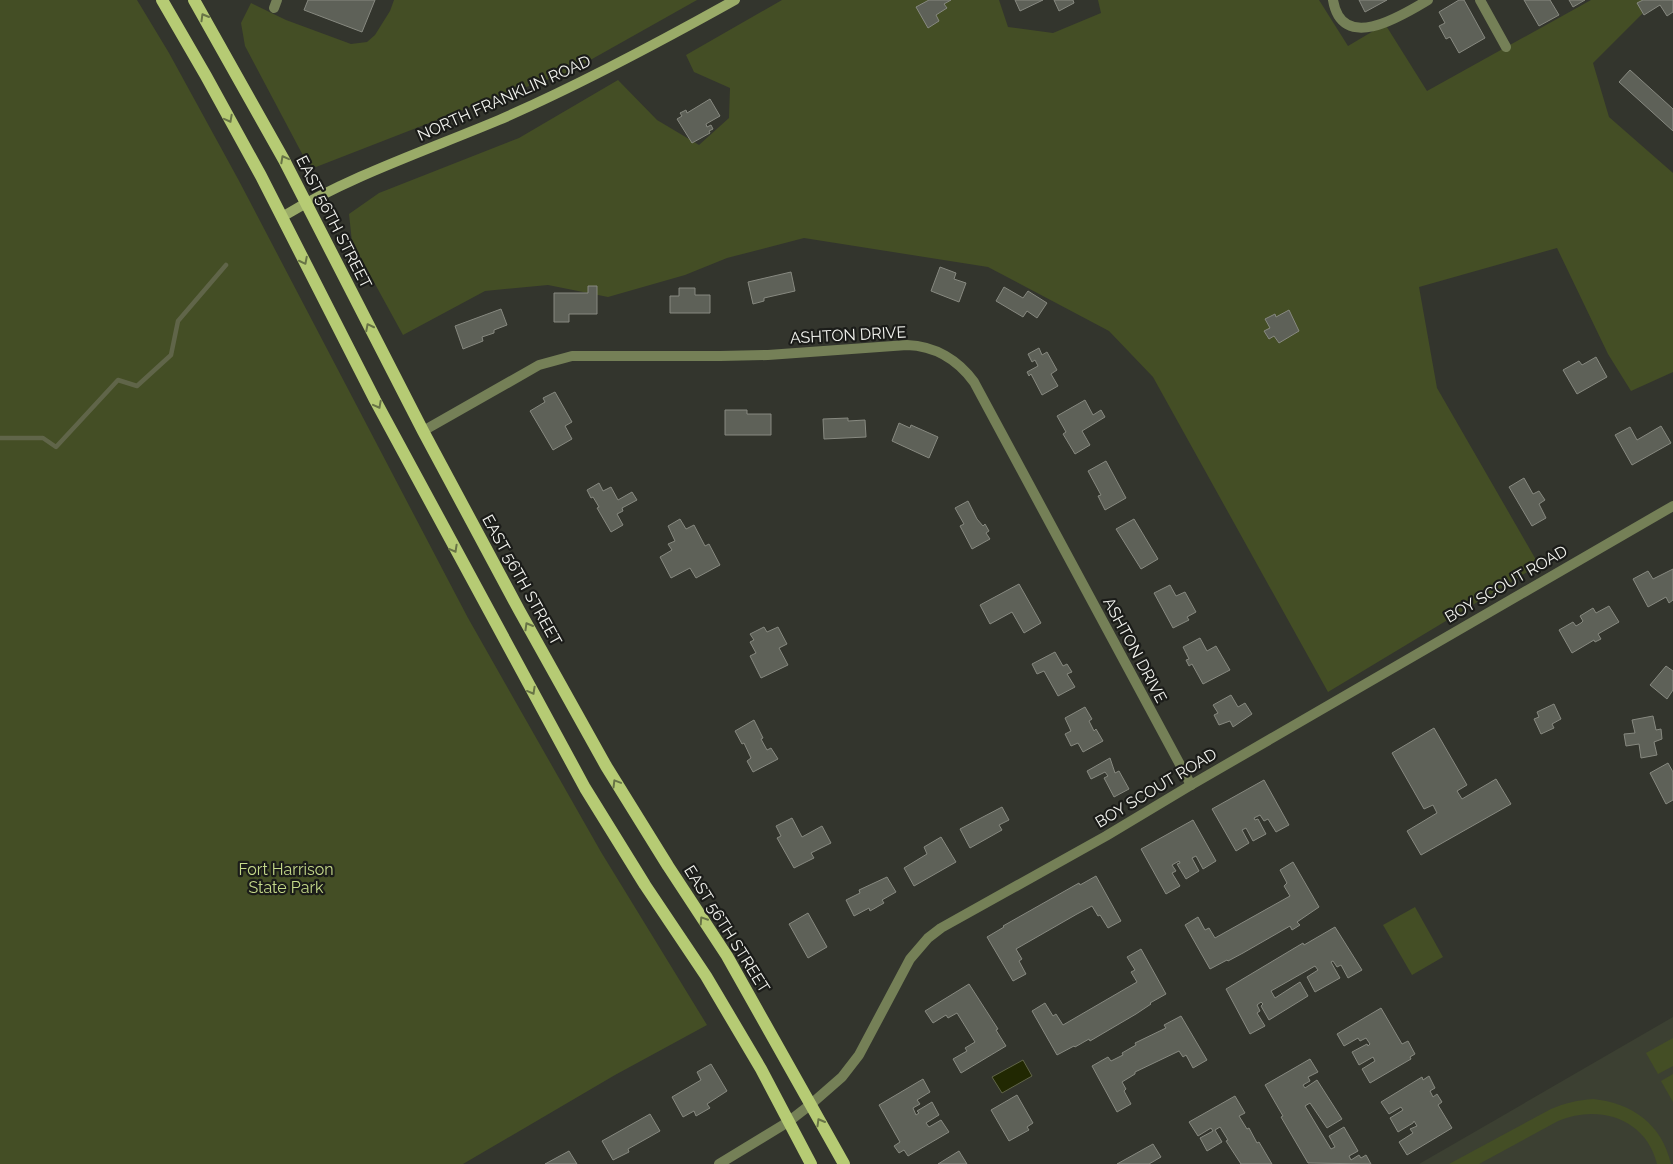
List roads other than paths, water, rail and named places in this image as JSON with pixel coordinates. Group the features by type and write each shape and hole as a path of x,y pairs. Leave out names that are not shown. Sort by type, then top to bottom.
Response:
{"main road":[{"path":"162,0 206,76 282,217 379,408 584,788 645,885 706,976 761,1069 811,1164"},
{"name":"EAST 56TH STREET","path":"194,0 240,79 307,202 423,431 604,763 727,956 844,1164"},
{"name":"NORTH FRANKLIN ROAD","path":"282,217 307,202 360,176 543,100 646,49 735,0"}],"street":[{"path":"1333,0 1335,10 1342,20 1350,25 1362,27 1376,26 1388,22 1428,0"},
{"path":"1480,0 1506,48"},
{"name":"ASHTON DRIVE","path":"423,431 540,365 572,356 730,356 907,345 929,348 955,361 974,382 1191,785"},
{"name":"BOY SCOUT ROAD","path":"719,1164 788,1122 842,1077 859,1055 910,959 935,932 1106,836 1673,506"}],"waterway":[{"path":"0,438 43,438 56,447 118,380 137,386 171,355 178,321 226,265"}],"park label":[{"name":"Fort Harrison State Park","path":"286,878"}]}
